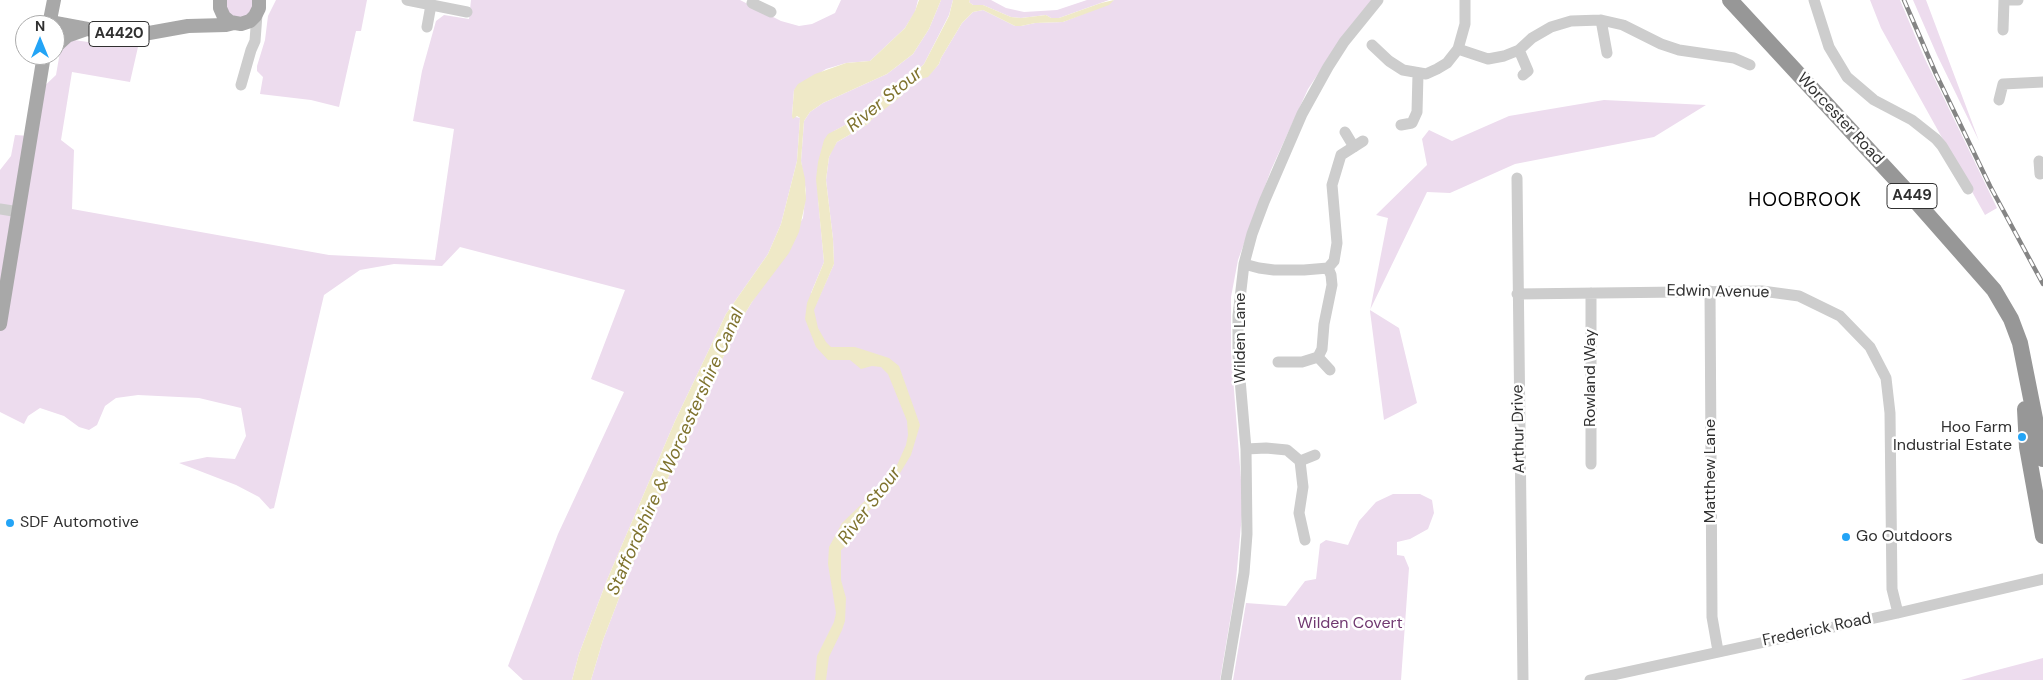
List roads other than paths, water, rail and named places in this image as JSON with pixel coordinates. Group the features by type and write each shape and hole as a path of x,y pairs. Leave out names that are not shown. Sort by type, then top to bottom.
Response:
{"highway":[{"name":"Worcester Road","path":"1718,0 1778,52"},
{"name":"Worcester Road","path":"1730,0 1983,275 1994,290 2012,319 2024,354 2043,459"},
{"name":"Worcester Road","path":"2024,354 2027,447 2043,536"}],"main road":[{"path":"51,15 54,0"},
{"path":"220,2 222,14 237,23 250,21 260,5"},
{"name":"A4420","path":"188,26 208,15 220,2"},
{"name":"A4420","path":"65,25 138,35 188,26 237,23"},
{"path":"65,38 88,29"},
{"path":"0,324 4,275 19,212 43,65"}],"street":[{"path":"407,0 467,12"},
{"name":"Wilden Lane","path":"1226,680 1246,554 1246,450 1238,356 1238,324 1244,264 1264,202 1302,114 1340,49 1378,0"},
{"path":"1372,45 1389,61 1403,70 1426,74 1447,63 1458,49 1465,24 1465,0"},
{"path":"1814,0 1829,47 1846,77 1874,100 1915,116 1942,146 1968,189"},
{"path":"2004,30 2004,0 2018,0"},
{"path":"427,27 431,4"},
{"path":"241,85 255,41 260,5"},
{"path":"1458,49 1488,59 1504,56 1519,50 1532,38 1552,27 1571,21 1601,20 1623,25 1661,44 1679,50 1734,58 1750,65"},
{"path":"1601,20 1607,53"},
{"path":"237,23 250,36 251,50"},
{"path":"1519,50 1530,72"},
{"path":"1411,126 1417,112 1418,74"},
{"path":"1994,76 2003,84 2043,82"},
{"path":"1999,100 2003,84"},
{"path":"1244,264 1274,270 1304,270 1328,268 1334,261 1337,243 1332,185 1341,155 1358,144 1345,132"},
{"name":"Arthur Drive","path":"1517,178 1523,680"},
{"path":"0,209 19,212"},
{"path":"1278,362 1302,362 1318,357 1322,349 1324,324 1332,285 1331,274 1328,268"},
{"name":"Matthew Lane","path":"1710,291 1712,618 1718,651"},
{"name":"Edwin Avenue","path":"1517,294 1762,291 1800,296 1840,316 1870,348 1886,378 1890,413 1892,589 1898,614"},
{"name":"Rowland Way","path":"1591,293 1591,464"},
{"path":"1318,357 1330,370"},
{"path":"1246,450 1266,448 1287,450 1300,461 1303,487 1299,513 1305,540"},
{"path":"1300,461 1315,455"},
{"name":"Frederick Road","path":"1590,680 1718,651 1898,614 2043,580"}],"water":[{"name":"Staffordshire & Worcestershire Canal","path":"919,0 941,0 929,29 913,54 887,74 823,103 810,112 804,121 801,161 805,179 806,199 799,232 789,253 752,302 741,320 718,368 663,489 631,567 603,640 591,680 572,680 579,654 607,580 675,421 726,314 768,254 781,224 797,161 800,118 797,116 793,119 792,116 794,90 798,84 815,74 846,63 870,61 905,28"},
{"name":"River Stour","path":"953,0 970,0 969,2 973,5 983,5 1011,17 1021,18 1046,15 1051,18 1059,18 1114,0 1109,5 1063,22 1035,23 1021,26 1015,26 983,10 973,12 962,23 939,64 928,77 918,80 909,87 868,124 837,142 829,157 826,180 834,264 814,310 818,328 831,347 855,347 889,358 899,366 920,425 911,455 894,483 884,492 878,503 866,513 861,526 848,538 848,544 841,550 841,580 846,598 845,621 829,657 826,680 815,680 817,656 834,622 836,613 828,564 829,547 842,523 870,496 897,465 906,445 908,435 907,421 888,374 881,367 872,366 861,369 850,360 828,360 816,347 805,319 807,303 824,262 816,179 818,162 824,140 828,134 853,121 895,85 914,74 924,64 949,16"}],"railway":[{"path":"1904,0 1936,74 1990,186 2043,284"}],"place":[{"name":"Hoo Farm Industrial Estate","path":"2022,437"},
{"name":"SDF Automotive","path":"10,523"},
{"name":"Go Outdoors","path":"1846,537"}],"district":[{"name":"HOOBROOK","path":"1805,201"}],"park label":[{"name":"Wilden Covert","path":"1350,624"}]}
